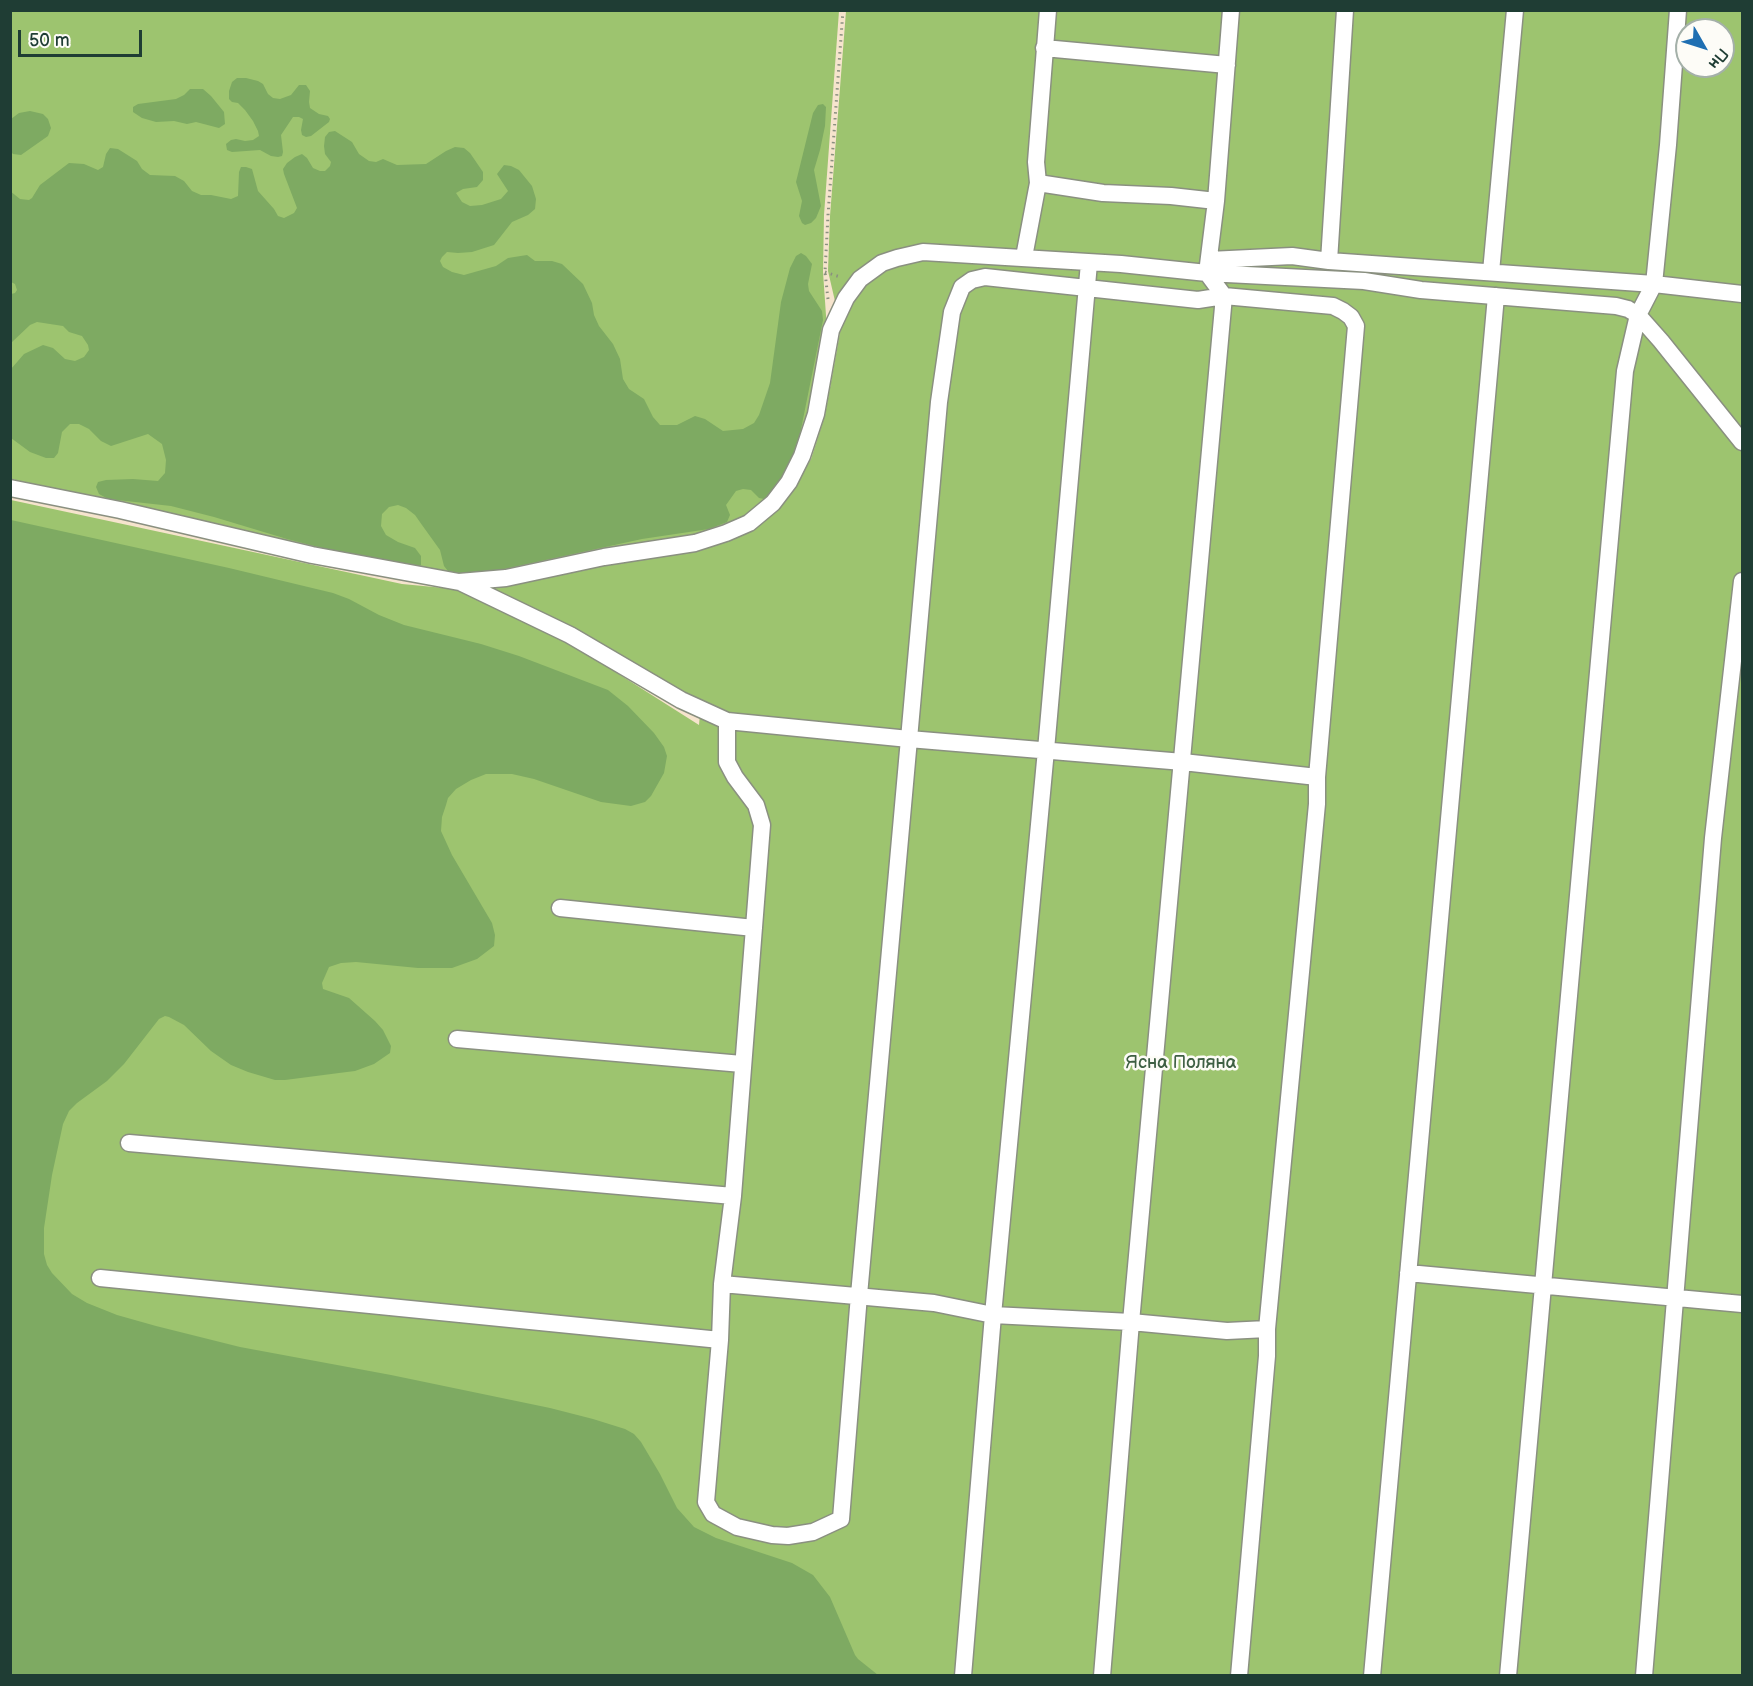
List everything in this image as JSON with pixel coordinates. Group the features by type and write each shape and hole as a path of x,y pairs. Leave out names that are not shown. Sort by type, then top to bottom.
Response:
{"street":[{"path":"1024,257 1038,183 1036,162 1048,10"},
{"path":"1102,1676 1131,1322 1224,296 1208,266 1216,201 1231,10"},
{"path":"1329,261 1345,10"},
{"path":"1491,272 1515,10"},
{"path":"1508,1676 1624,371 1638,315 1654,284 1668,145 1678,10"},
{"path":"1044,48 1227,65"},
{"path":"1038,183 1103,193 1171,196 1216,201"},
{"path":"459,582 506,578 604,557 694,543 749,523 773,503 789,482 802,456 816,414 831,330 846,298 860,279 882,263 923,252 1089,263 1208,266 1365,281 1421,290 1616,306 1638,315 1743,442"},
{"path":"1208,266 1292,256 1329,261 1654,284 1743,294"},
{"path":"963,1676 993,1315 1089,263"},
{"path":"727,721 727,762 756,805 762,825 733,1196 722,1284 720,1340 706,1502 713,1514 737,1527 752,1532 788,1536 813,1532 841,1518 939,402 952,312 962,287 972,280 985,277 1198,300 1224,296 1332,306 1351,317 1356,326 1317,777 1316,816 1267,1329 1267,1356 1239,1676"},
{"path":"1372,1676 1496,296"},
{"path":"10,488 120,510 312,555 459,582 570,634 681,700 727,721 1183,762 1317,777"},
{"path":"1644,1676 1713,838 1743,581"},
{"path":"560,908 754,928"},
{"path":"457,1039 742,1064"},
{"path":"129,1143 733,1196"},
{"path":"1408,1273 1743,1304"},
{"path":"100,1278 720,1340"},
{"path":"722,1284 934,1303 993,1315 1131,1322 1227,1331 1267,1329"}],"path":[{"path":"831,330 825,272 843,10"}],"green space":[{"path":"10,11 839,11 824,215 823,272 827,330 797,453 769,499 746,517 726,527 498,573 461,576 403,569 11,479"},
{"name":"Ясна Поляна","path":"846,11 1742,11 1742,1675 11,1676 11,500 402,584 455,589 541,628 595,659 699,725 701,701 686,695 571,627 493,589 753,529 779,509 811,459 825,415 841,327 828,271 830,216"},
{"path":"237,78 258,81 263,84 268,94 280,99 291,95 299,85 306,85 310,91 310,108 319,114 328,116 329,122 311,136 306,137 302,135 301,130 303,119 293,117 281,135 282,156 271,156 260,150 232,152 227,150 226,144 231,140 253,140 259,136 253,121 245,110 238,103 229,99 232,82"},
{"path":"190,89 203,89 211,96 224,112 225,124 219,128 196,122 187,124 174,121 156,122 142,118 133,112 133,107 138,104 176,99"},
{"path":"823,104 826,107 825,126 814,170 821,206 816,218 805,225 799,216 802,201 796,182 813,113 818,105"},
{"path":"30,111 43,114 48,119 51,128 48,136 21,155 13,154 11,152 11,119 19,113"},
{"path":"335,131 352,142 359,154 369,161 376,162 383,159 397,165 426,164 455,147 464,148 483,172 483,180 477,187 463,189 456,193 462,202 470,206 501,199 508,191 497,174 504,165 519,170 532,186 536,199 535,209 512,222 494,245 472,252 447,252 440,261 443,267 464,275 496,266 508,258 527,255 535,261 552,261 562,264 583,284 599,326 613,344 620,359 623,379 629,389 644,399 660,425 677,425 695,416 705,419 723,431 743,429 754,423 770,383 781,302 790,268 796,256 801,253 806,256 812,264 809,291 822,311 823,320 798,444 787,471 770,496 764,499 759,498 751,490 736,491 726,505 730,515 727,522 709,529 642,539 495,571 460,573 448,571 444,566 440,550 415,515 398,505 389,507 382,514 381,526 386,535 415,548 421,556 421,565 415,569 401,568 287,539 171,506 108,499 99,494 96,487 98,482 133,479 158,481 165,473 166,460 162,444 148,434 111,446 101,441 89,429 79,424 70,424 62,432 58,453 54,458 46,458 30,452 11,438 11,369 24,354 43,345 53,348 65,359 75,361 84,357 89,350 82,336 69,332 63,326 37,322 30,325 11,343 11,294 17,290 15,284 11,282 10,191 20,199 29,200 40,185 69,163 84,164 98,170 103,167 110,148 118,149 137,161 150,175 175,176 184,181 192,191 201,195 231,199 238,196 241,167 252,169 258,191 278,216 284,218 294,213 297,208 283,169 287,163 302,154 313,168 325,171 331,162 325,154 325,137 329,132"},
{"path":"11,520 333,593 404,625 519,656 608,690 628,706 654,733 664,747 667,756 664,773 651,796 645,802 631,806 601,802 534,779 512,774 486,774 456,789 448,798 442,817 441,831 452,855 492,923 495,935 494,946 477,959 452,968 418,968 356,962 329,967 322,983 323,989 349,998 383,1030 391,1046 390,1053 374,1064 355,1071 275,1080 231,1065 211,1051 184,1025 165,1016 159,1019 124,1064 107,1081 77,1103 69,1111 63,1124 44,1228 44,1254 52,1273 72,1294 87,1303 117,1315 156,1326 240,1347 550,1408 625,1429 641,1442 677,1508 694,1527 716,1538 792,1563 813,1575 830,1597 855,1655 878,1675 11,1675"}]}
